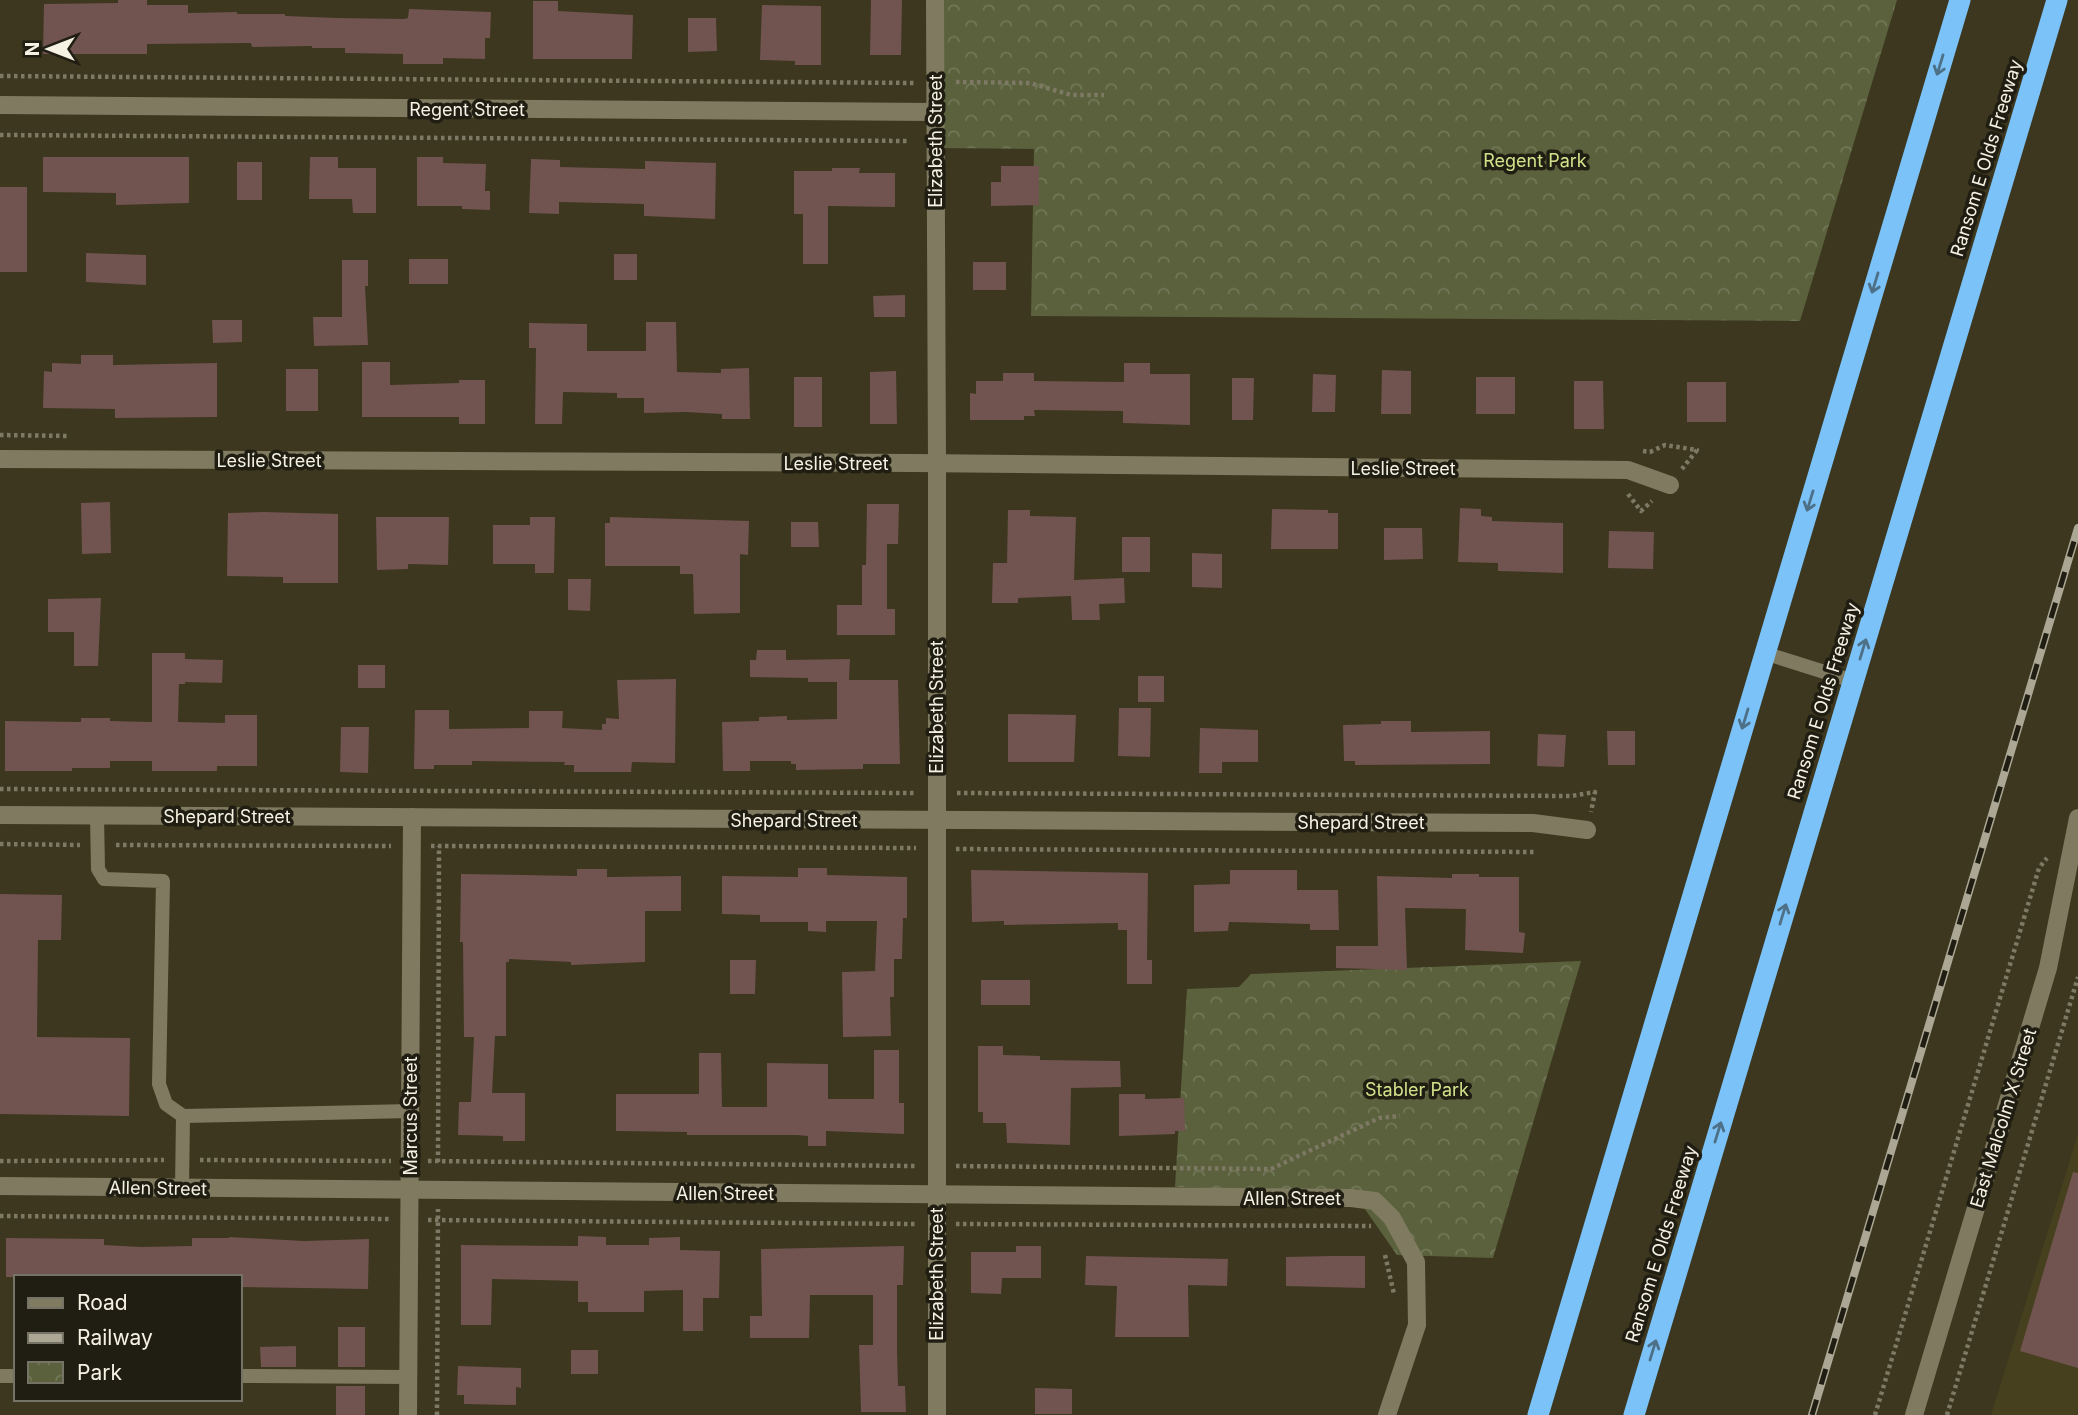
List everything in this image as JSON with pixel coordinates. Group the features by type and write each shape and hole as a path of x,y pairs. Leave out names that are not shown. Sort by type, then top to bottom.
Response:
{"highway":[{"path":"1538,1415 1960,0"},
{"name":"Ransom E Olds Freeway","path":"1634,1415 2057,0"}],"street":[{"name":"Elizabeth Street","path":"935,0 937,1415"},
{"name":"Regent Street","path":"0,105 935,112"},
{"name":"Leslie Street","path":"0,459 1628,470 1670,485"},
{"name":"Shepard Street","path":"0,815 1533,823 1587,830"},
{"name":"Marcus Street","path":"408,1415 412,817"},
{"name":"East Malcolm X Street","path":"1914,1415 2048,968 2077,823"},
{"name":"Allen Street","path":"0,1186 1351,1198 1375,1201 1392,1218 1416,1262 1417,1325 1387,1415"}],"lane":[{"path":"1764,653 1853,681"},
{"path":"97,816 98,869 104,879 163,881 159,1084 166,1104 183,1116 411,1111"},
{"path":"182,1189 183,1116"},
{"path":"242,1376 409,1377"}],"path":[{"path":"0,76 1030,83 1071,95 1104,95"},
{"path":"0,135 910,141"},
{"path":"0,789 1571,796 1595,792 1587,830"},
{"path":"1875,1415 2039,868 2077,823"},
{"path":"0,844 1536,852"},
{"path":"437,1415 439,846"},
{"path":"1947,1415 2078,977"},
{"path":"0,1161 438,1161 1271,1169 1379,1118 1400,1116"},
{"path":"0,1216 1372,1226 1377,1237"},
{"path":"1382,1248 1387,1259 1394,1298"}],"shaded area":[{"path":"2078,1134 2078,1415 1991,1415"}],"green space":[{"name":"Regent Park","path":"935,0 1897,0 1800,321 1031,316 1034,149 934,148"},
{"name":"Stabler Park","path":"1581,961 1493,1258 1397,1255 1353,1192 1175,1187 1187,989 1239,987 1251,974"}],"building":[{"path":"118,0 147,0 147,5 188,5 188,13 237,12 338,18 404,19 408,18 409,9 491,12 490,38 485,38 485,59 443,58 443,64 403,64 403,54 345,53 345,48 312,46 252,47 251,43 147,44 147,54 43,54 44,4 118,3"},
{"path":"871,0 902,0 901,55 870,55"},
{"path":"533,1 558,1 558,11 633,15 632,59 533,59"},
{"path":"762,5 821,6 821,65 795,65 795,61 760,60"},
{"path":"688,18 716,18 717,51 688,52"},
{"path":"43,157 189,157 189,203 116,205 116,193 43,192"},
{"path":"310,157 338,157 338,168 376,168 376,213 353,213 352,199 309,199"},
{"path":"417,157 443,157 443,163 486,164 485,191 490,191 490,210 462,209 462,206 417,206"},
{"path":"531,159 560,160 560,167 645,169 645,161 716,163 715,219 644,216 644,204 559,202 559,214 529,213"},
{"path":"237,162 262,162 262,200 237,200"},
{"path":"1001,166 1039,166 1039,205 991,206 991,182 1001,182"},
{"path":"832,168 860,168 859,173 895,173 895,207 828,206 828,264 803,264 803,214 794,214 794,171 832,171"},
{"path":"0,187 27,187 27,272 0,272"},
{"path":"86,253 146,255 146,285 86,282"},
{"path":"614,254 637,254 637,280 614,280"},
{"path":"409,259 448,259 448,284 409,284"},
{"path":"342,260 368,260 368,286 365,286 368,345 314,346 313,317 342,317"},
{"path":"973,262 1006,262 1006,290 973,290"},
{"path":"905,295 905,317 874,317 873,296"},
{"path":"212,320 242,320 242,342 213,343"},
{"path":"646,322 676,322 677,372 721,373 721,369 749,368 750,419 722,419 722,414 644,413 644,398 617,398 617,393 563,392 562,424 535,424 536,348 529,348 529,323 587,324 587,351 646,351"},
{"path":"81,355 113,355 113,365 217,363 217,417 115,418 115,409 43,408 44,371 52,372 52,363 81,364"},
{"path":"362,362 390,362 390,385 485,380 485,424 459,424 459,417 362,417"},
{"path":"1124,363 1150,363 1150,374 1190,374 1190,425 1123,423 1123,411 1034,410 1035,416 1024,416 1024,420 970,420 970,393 976,394 976,381 1003,381 1003,373 1034,373 1034,381 1124,382"},
{"path":"286,369 318,369 318,411 286,411"},
{"path":"1382,370 1411,371 1411,414 1381,414"},
{"path":"896,371 897,424 870,424 870,372"},
{"path":"1313,374 1336,375 1335,412 1312,412"},
{"path":"794,377 822,377 822,427 794,427"},
{"path":"1476,377 1515,377 1515,414 1476,414"},
{"path":"1232,378 1254,378 1253,420 1232,420"},
{"path":"1574,381 1603,381 1604,429 1574,429"},
{"path":"1687,382 1726,382 1726,422 1687,422"},
{"path":"110,502 111,553 82,554 81,503"},
{"path":"867,504 899,504 898,544 887,544 887,609 895,609 895,635 837,635 837,605 862,605"},
{"path":"1460,508 1481,509 1481,516 1492,517 1492,521 1563,523 1563,573 1498,571 1498,563 1458,562"},
{"path":"1272,509 1328,510 1328,513 1338,513 1338,549 1271,549"},
{"path":"1008,510 1030,510 1030,516 1076,517 1074,580 1124,578 1125,603 1099,604 1100,620 1072,620 1071,596 1018,598 1018,603 992,603 993,563 1007,563"},
{"path":"228,513 338,514 338,583 283,583 283,577 227,576"},
{"path":"376,517 449,517 448,565 408,564 408,569 377,570"},
{"path":"530,517 555,517 554,573 535,573 535,564 493,564 493,525 530,525"},
{"path":"610,517 749,521 748,555 740,554 740,613 694,614 693,574 680,574 680,566 605,566 605,523 610,523"},
{"path":"791,522 818,522 819,547 791,547"},
{"path":"1384,528 1422,528 1423,559 1384,560"},
{"path":"1609,531 1654,532 1653,569 1608,568"},
{"path":"1122,537 1150,537 1150,572 1122,572"},
{"path":"1192,553 1222,554 1222,588 1192,587"},
{"path":"568,579 591,579 590,611 568,610"},
{"path":"101,598 98,666 74,666 74,632 48,632 48,599"},
{"path":"757,650 786,650 786,660 850,659 849,680 898,680 900,764 863,764 863,769 796,770 796,764 791,764 791,761 750,761 750,771 723,771 722,722 759,721 759,717 787,716 787,720 837,719 837,682 808,682 808,678 750,677 750,660 756,660"},
{"path":"152,653 185,653 185,659 223,660 222,683 179,684 178,722 225,723 225,715 257,715 257,766 217,766 217,771 152,771 152,761 110,761 110,768 5,771 5,721 81,722 81,718 110,718 110,721 152,722"},
{"path":"358,665 385,665 385,688 358,688"},
{"path":"1138,676 1164,676 1164,702 1138,702"},
{"path":"676,679 675,763 632,762 631,772 574,772 574,765 564,765 565,762 472,761 472,765 434,765 434,769 414,769 415,710 449,710 449,729 529,728 529,711 563,711 562,728 602,730 606,718 619,719 617,680"},
{"path":"1119,708 1151,708 1150,757 1118,756"},
{"path":"1008,714 1076,715 1074,762 1008,762"},
{"path":"1381,721 1411,721 1411,732 1490,731 1490,764 1355,765 1355,761 1344,761 1343,725 1381,724"},
{"path":"341,727 369,727 368,773 340,772"},
{"path":"1200,728 1258,730 1258,762 1222,762 1222,773 1199,773"},
{"path":"1607,731 1635,731 1635,765 1608,765"},
{"path":"1538,734 1566,735 1564,767 1537,766"},
{"path":"798,868 827,868 827,875 907,877 907,918 903,918 902,959 894,959 894,997 890,997 891,1036 843,1037 842,972 875,971 877,921 826,921 826,932 808,931 808,922 760,922 760,915 722,914 722,876 798,877"},
{"path":"577,869 607,869 607,877 681,876 681,911 645,911 645,962 571,965 571,962 509,959 509,962 506,962 506,1036 495,1036 492,1093 525,1093 525,1141 503,1141 503,1136 458,1135 459,1102 471,1102 474,1037 464,1037 463,942 460,942 461,874 577,876"},
{"path":"971,870 1148,873 1147,960 1152,960 1152,984 1127,984 1127,930 1118,930 1118,923 1004,925 1004,921 972,922"},
{"path":"1230,870 1297,870 1297,890 1338,890 1339,930 1310,930 1310,924 1229,922 1228,931 1194,932 1194,885 1230,884"},
{"path":"1452,874 1519,877 1519,932 1525,933 1523,953 1465,950 1466,909 1405,908 1407,970 1336,968 1336,946 1378,946 1377,876 1452,878"},
{"path":"0,894 62,895 61,940 38,940 37,1037 130,1038 129,1116 0,1114"},
{"path":"730,960 756,960 755,994 730,994"},
{"path":"981,980 1030,980 1030,1005 981,1005"},
{"path":"978,1046 1003,1046 1003,1055 1040,1056 1040,1060 1120,1061 1121,1087 1071,1088 1070,1145 1007,1143 1006,1123 983,1123 983,1112 978,1112"},
{"path":"874,1050 899,1050 899,1103 904,1103 904,1134 826,1131 826,1146 808,1146 808,1136 797,1135 687,1135 687,1132 616,1131 616,1094 699,1094 699,1053 721,1053 722,1107 767,1107 767,1063 828,1064 828,1099 874,1099"},
{"path":"1119,1094 1145,1094 1145,1099 1184,1098 1185,1131 1175,1131 1175,1134 1119,1136"},
{"path":"2073,1172 2078,1173 2078,1368 2020,1351"},
{"path":"578,1236 606,1237 606,1245 649,1245 649,1238 680,1237 680,1250 720,1251 719,1298 703,1298 703,1331 683,1331 683,1290 644,1291 644,1312 588,1312 588,1302 578,1302 578,1281 492,1279 491,1325 461,1325 461,1245 578,1246"},
{"path":"6,1238 104,1239 104,1245 141,1247 192,1246 192,1238 304,1241 369,1239 368,1289 242,1287 242,1275 6,1277"},
{"path":"904,1246 903,1285 897,1285 897,1350 898,1386 905,1386 906,1412 861,1412 859,1345 873,1345 873,1295 810,1295 809,1338 750,1338 750,1316 762,1316 761,1249"},
{"path":"1016,1246 1041,1246 1041,1278 1002,1278 1001,1294 971,1293 971,1252 1016,1252"},
{"path":"1086,1256 1228,1259 1227,1286 1188,1285 1189,1337 1115,1337 1117,1286 1085,1285"},
{"path":"1365,1256 1365,1288 1286,1286 1286,1257"},
{"path":"338,1327 365,1327 365,1367 338,1367"},
{"path":"296,1346 296,1367 261,1367 260,1347"},
{"path":"571,1350 598,1350 598,1374 571,1374"},
{"path":"458,1366 521,1368 521,1388 516,1387 516,1405 464,1404 464,1395 457,1395"},
{"path":"336,1386 365,1386 365,1415 336,1415"},
{"path":"1035,1388 1072,1389 1072,1414 1035,1414"}],"railway":[{"path":"1812,1415 2078,528"}]}
